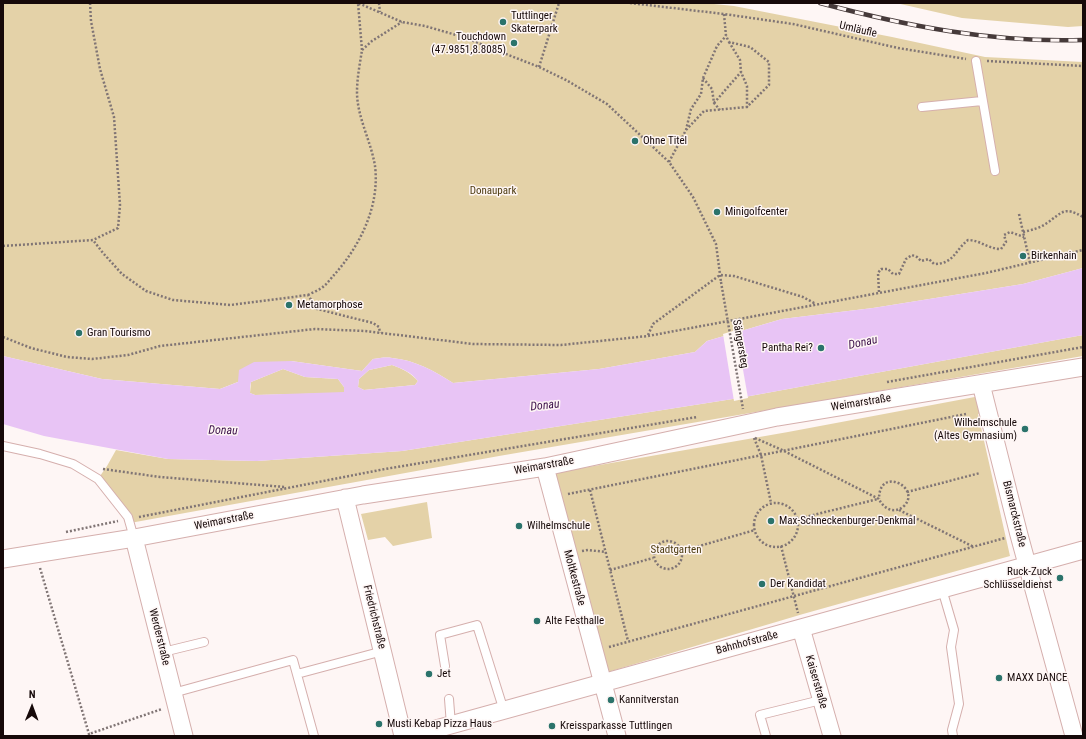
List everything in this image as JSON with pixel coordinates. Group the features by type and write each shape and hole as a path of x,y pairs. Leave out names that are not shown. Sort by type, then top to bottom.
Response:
{"street":[{"name":"Weimarstraße","path":"3,559 134,538 345,498 545,467 777,417 1083,367"},
{"name":"Bismarckstraße","path":"981,384 1027,565 1074,736"},
{"name":"Moltkestraße","path":"545,467 617,736"},
{"name":"Friedrichstraße","path":"345,498 403,736"},
{"name":"Werderstraße","path":"134,538 184,736"},
{"name":"Bahnhofstraße","path":"411,736 504,711 800,622 942,589 1083,550"},
{"name":"Kaiserstraße","path":"800,622 832,736"}],"lane":[{"path":"976,61 995,171"},
{"path":"922,107 982,101"},
{"path":"3,446 40,454 73,464 98,479 129,519 134,538"},
{"path":"942,589 954,630 952,647 959,704 952,730 953,736"},
{"path":"445,666 440,635 477,625 504,711"},
{"path":"163,652 204,642"},
{"path":"297,674 383,651"},
{"path":"174,699 293,660 314,736"},
{"path":"449,699 451,725"},
{"path":"766,736 760,715 821,700"}],"path":[{"path":"3,246 93,240 118,228 120,205 114,117 100,69 91,21 90,3"},
{"name":"Sängersteg","path":"362,50 358,3 402,22 425,26 463,37 539,67 566,80 607,104 669,162 693,197 716,244 721,282 743,409 750,408"},
{"path":"379,3 381,12"},
{"path":"539,67 559,3"},
{"name":"Umläufle","path":"630,3 793,24 898,48 976,61 1083,66"},
{"path":"724,14 726,36 740,60 741,72 747,86 747,107"},
{"path":"93,240 122,274 146,291 173,300 231,305 308,295 324,287 347,261 360,240 370,215 375,188 375,167 370,143 360,113 357,92 362,50 372,41 402,22"},
{"path":"669,162 686,130 691,109 701,94 703,78 717,46 726,36"},
{"path":"686,130 704,111 747,107 769,85 769,62 750,47 729,42"},
{"path":"714,103 741,72"},
{"path":"703,78 712,89 714,103 720,110"},
{"path":"1023,232 1036,229 1047,224 1056,215 1064,211 1075,213 1083,217"},
{"path":"1020,214 1030,263"},
{"path":"879,292 878,273 881,269 888,269 893,274 898,274 906,259 912,255 921,261 929,259 934,264 942,264 951,259 968,240 976,240 993,249 1001,249 1006,242 1004,235 1010,232 1024,237"},
{"path":"3,337 31,348 67,357 92,359 128,354 160,346 309,329 365,331 474,344 561,345 648,336 986,273 1083,250"},
{"path":"648,336 653,324 720,275 734,276 803,297 816,304"},
{"path":"308,295 317,308 373,323 379,327 380,333"},
{"path":"884,382 1083,347"},
{"path":"552,497 966,414"},
{"path":"63,532 401,467 704,416"},
{"path":"754,438 782,450 879,499"},
{"path":"761,455 771,503"},
{"path":"97,468 160,477 290,488"},
{"path":"907,492 980,473"},
{"path":"898,510 904,505 908,498 907,492 903,484 897,481 890,481 882,486 879,492 879,499 882,505 890,510 898,510 974,547"},
{"path":"590,490 628,641"},
{"path":"797,519 879,499"},
{"path":"771,503 783,504 793,510 797,519 798,528 791,540 781,546 771,546 760,540 754,530 754,520 760,509 771,503"},
{"path":"682,551 754,530"},
{"path":"594,651 1019,534"},
{"path":"664,541 671,541 677,544 682,551 682,558 679,564 672,569 664,569 656,565 653,558 653,552 657,545 664,541"},
{"path":"781,546 800,622"},
{"path":"568,554 588,550 606,552"},
{"path":"36,554 89,735 174,699"},
{"path":"610,570 653,558"}],"green space":[{"name":"Donaupark","path":"3,3 704,3 734,6 985,57 1083,62 1083,268 1023,284 873,308 782,319 707,341 695,352 599,369 453,383 431,370 409,361 390,358 373,359 362,371 291,361 220,389 102,379 3,356"},
{"path":"896,3 1083,3 1083,26 1068,27 962,18"},
{"path":"1083,335 1083,356 499,456 130,523 98,479 116,450 168,459 257,461 402,451 739,398"},
{"path":"392,365 413,376 418,381 415,385 364,390 358,387 359,379 369,370"},
{"path":"283,369 305,377 338,379 344,387 344,393 255,395 250,393 251,382"},
{"name":"Stadtgarten","path":"980,396 984,412 978,414 1010,556 803,614 608,672 554,473 788,432"},
{"path":"427,502 432,538 393,546 385,537 368,540 361,514"}],"water":[{"name":"Donau","path":"1083,268 1083,335 739,398 402,451 257,461 168,459 44,436 3,424 3,356 102,379 220,389 238,382 239,370 254,362 291,361 362,371 373,359 390,358 409,361 431,370 453,383 599,369 695,352 707,341 782,319 873,308 1023,284","holes":["392,365 413,375 418,381 415,385 364,390 358,387 359,379 369,370","283,369 305,377 338,379 344,387 344,392 255,395 250,393 251,382"]}],"pier":[{"path":"736,330 748,398 734,401 723,334"}],"railway":[{"path":"820,3 917,26 983,36 1016,39 1083,40"}],"place":[{"name":"Tuttlinger Skaterpark","path":"503,22"},
{"name":"Touchdown (47.9851,8.8085)","path":"514,43"},
{"name":"Ohne Titel","path":"635,141"},
{"name":"Minigolfcenter","path":"717,212"},
{"name":"Birkenhain","path":"1023,256"},
{"name":"Metamorphose","path":"289,305"},
{"name":"Gran Tourismo","path":"79,333"},
{"name":"Pantha Rei?","path":"821,348"},
{"name":"Wilhelmschule (Altes Gymnasium)","path":"1025,429"},
{"name":"Max-Schneckenburger-Denkmal","path":"771,521"},
{"name":"Wilhelmschule","path":"519,526"},
{"name":"Ruck-Zuck Schlüsseldienst","path":"1060,578"},
{"name":"Der Kandidat","path":"762,584"},
{"name":"Alte Festhalle","path":"537,621"},
{"name":"Jet","path":"429,674"},
{"name":"MAXX DANCE","path":"999,678"},
{"name":"Kannitverstan","path":"611,700"},
{"name":"Musti Kebap Pizza Haus","path":"379,724"},
{"name":"Kreissparkasse Tuttlingen","path":"552,726"}]}
